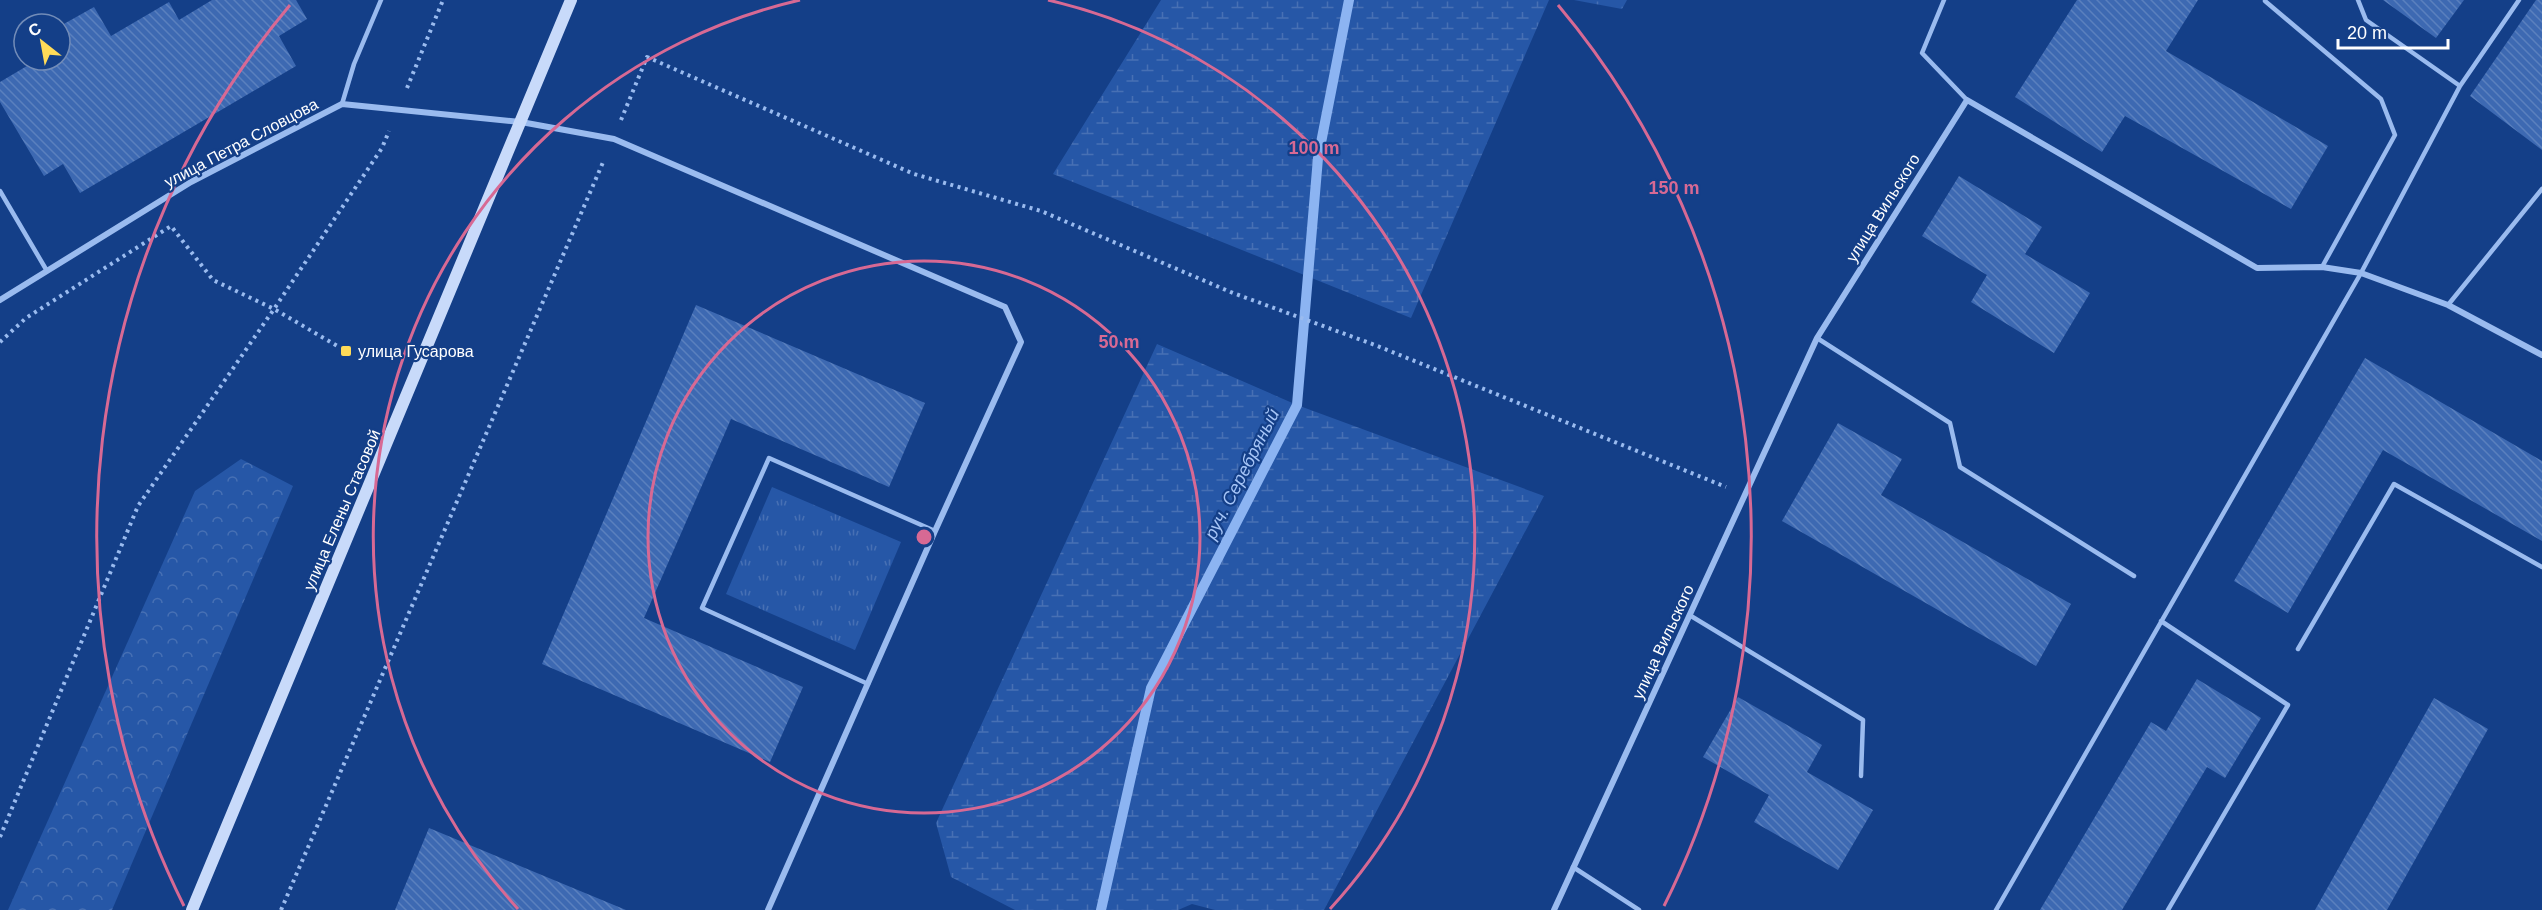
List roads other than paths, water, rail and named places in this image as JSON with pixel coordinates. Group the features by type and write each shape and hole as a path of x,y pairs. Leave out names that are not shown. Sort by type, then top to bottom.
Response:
{"main road":[{"path":"520,122 571,0"},
{"name":"улица Елены Стасовой","path":"192,910 520,122"}],"street":[{"path":"1967,100 2257,268 2322,267 2361,273 2448,305 2542,355"},
{"name":"улица Вильского","path":"1554,910 1817,338 1967,100"},
{"name":"улица Петра Словцова","path":"0,300 191,182 342,104 520,122 614,139 1005,307 1022,342 935,531"},
{"path":"768,910 935,531"}],"lane":[{"path":"342,104 354,64 381,0"},
{"path":"1944,0 1922,53 1967,100"},
{"path":"2358,0 2366,21 2460,86"},
{"path":"1996,910 2361,273 2460,86 2519,0"},
{"path":"2265,1 2381,99 2395,135 2322,267"},
{"path":"2448,305 2542,189"},
{"path":"0,191 47,271"},
{"path":"1817,338 1950,423 1960,467 2134,576"},
{"path":"868,684 702,608 769,458 935,531"},
{"path":"2298,649 2394,484 2542,567"},
{"path":"1690,616 1863,720 1861,776"},
{"path":"2161,621 2288,705 2168,910"},
{"path":"1574,867 1639,910"}],"waterway":[{"name":"руч. Серебряный","path":"1101,910 1151,688 1297,405 1318,158 1349,0"}],"place":[{"name":"улица Гусарова","path":"346,351"}]}
